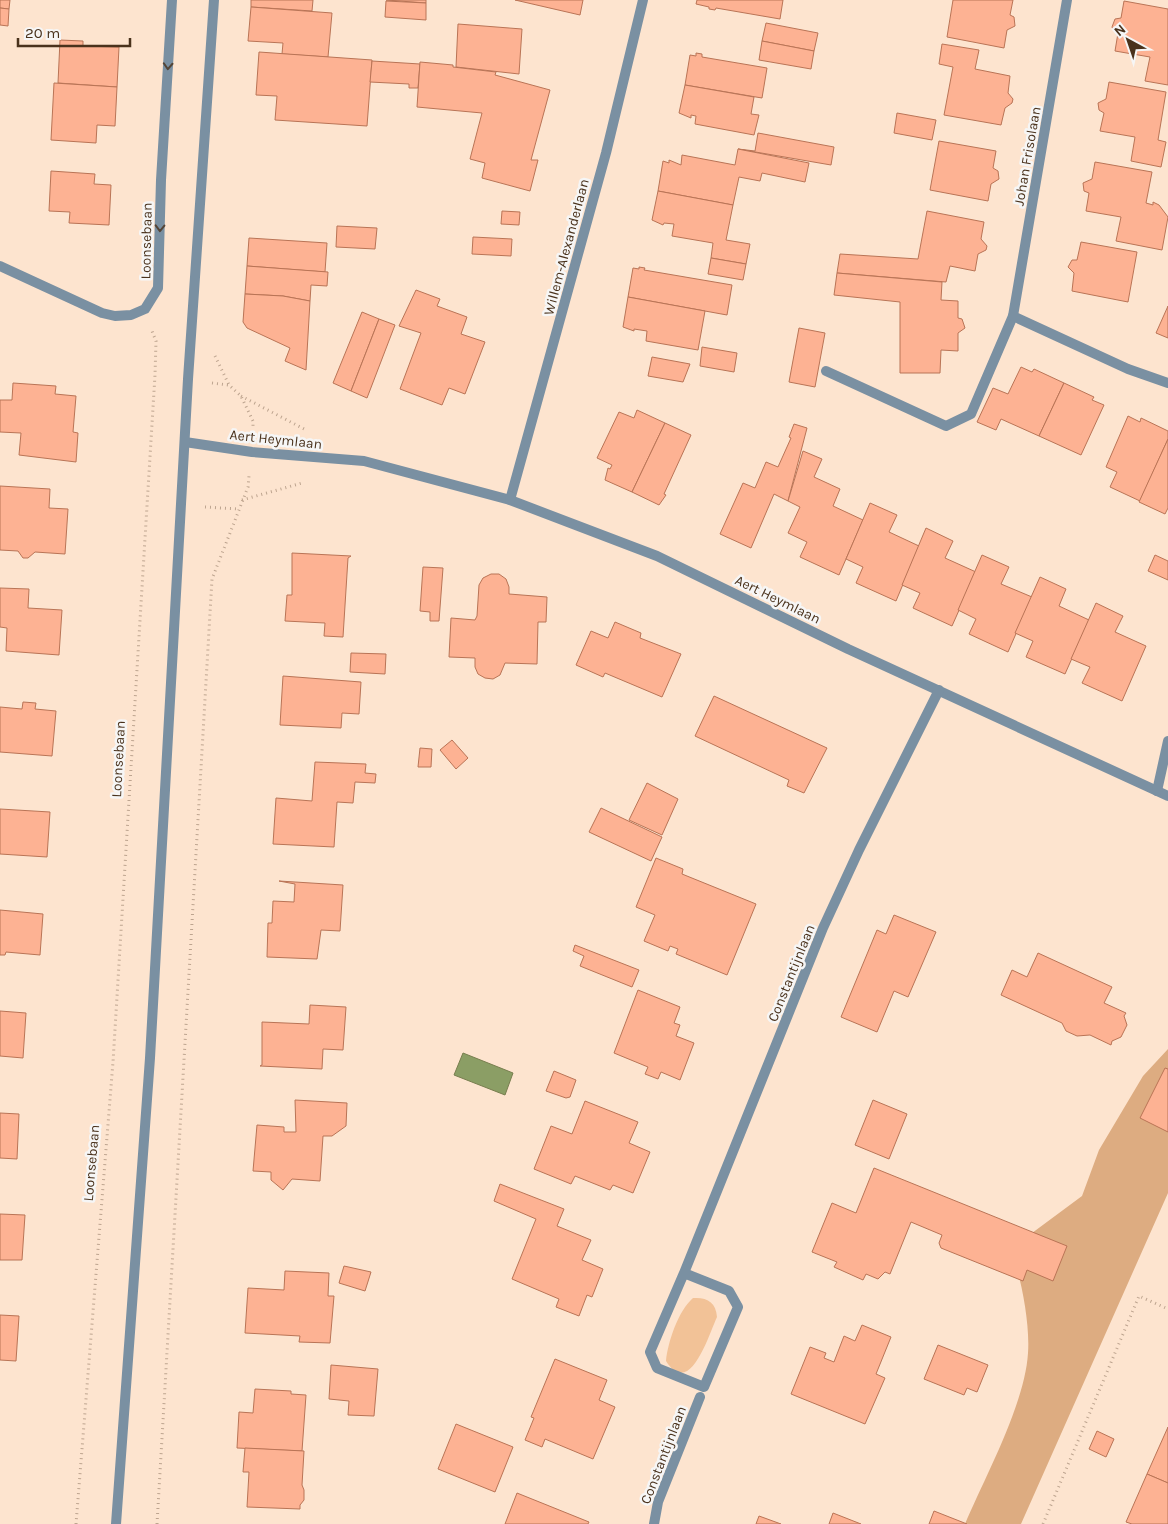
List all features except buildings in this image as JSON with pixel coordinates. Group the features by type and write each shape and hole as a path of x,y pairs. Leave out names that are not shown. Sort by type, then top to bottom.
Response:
{"street":[{"name":"Loonsebaan","path":"145,309 158,288 161,180 172,0"},
{"path":"116,1524 150,1058 185,442 214,0"},
{"name":"Willem-Alexanderlaan","path":"510,500 606,153 643,0"},
{"name":"Johan Frisolaan","path":"826,372 946,426 971,414 1013,316 1068,0"},
{"path":"0,266 102,313 115,316 131,315 145,309"},
{"path":"1013,316 1128,369 1168,383"},
{"name":"Aert Heymlaan","path":"185,442 252,452 364,461 510,500 657,556 1168,796"},
{"name":"Constantijnlaan","path":"684,1273 729,1291 738,1306 704,1387 657,1368 650,1352 684,1273 823,928 906,754 939,690"},
{"path":"1157,791 1168,741"},
{"name":"Constantijnlaan","path":"654,1524 658,1502 700,1397"}],"path":[{"name":"Loonsebaan","path":"76,1524 113,1062 155,375 156,341 145,309"},
{"path":"157,1524 212,579 248,487 253,420 241,396 229,386 212,347 193,322"},
{"name":"Aert Heymlaan","path":"241,396 313,434"},
{"path":"1043,1524 1139,1296 1168,1309"}],"shaded area":[{"path":"1168,1049 1168,1193 1021,1524 965,1524 1003,1440 1020,1395 1025,1373 1028,1353 1027,1317 1013,1256 1028,1236 1082,1196 1099,1150 1143,1076"},
{"path":"463,1053 513,1073 505,1095 454,1075"},
{"path":"693,1298 703,1298 713,1304 717,1317 698,1360 683,1373 675,1371 666,1361 669,1345 678,1319"}]}
